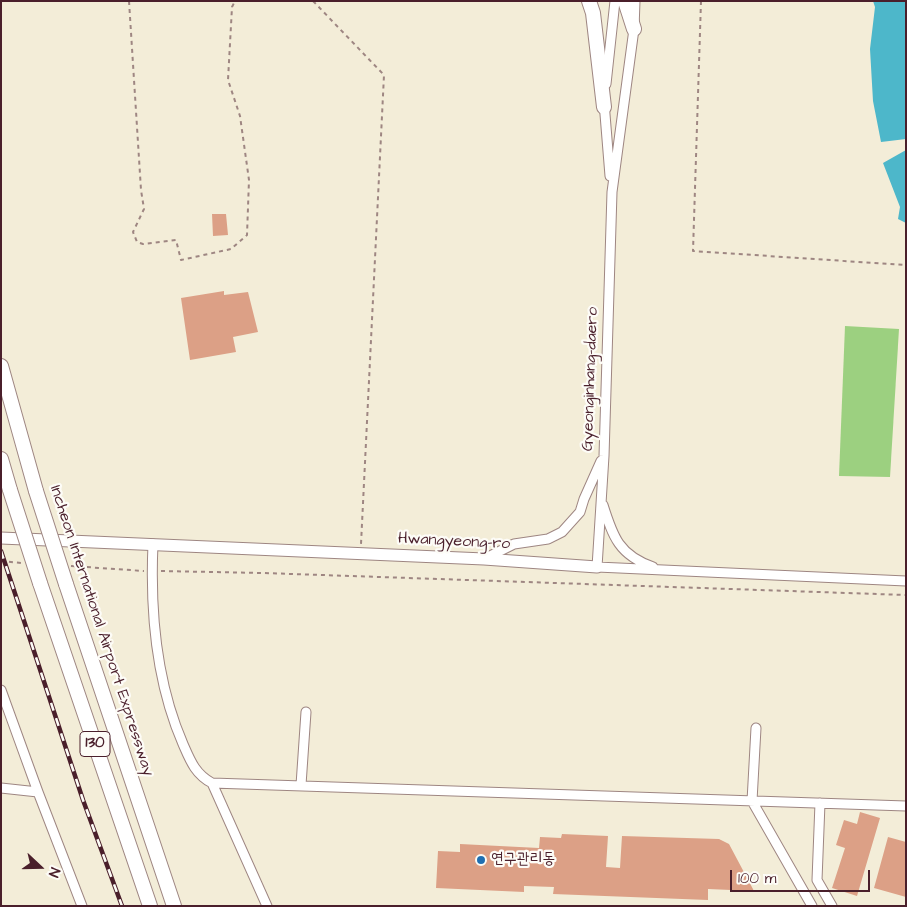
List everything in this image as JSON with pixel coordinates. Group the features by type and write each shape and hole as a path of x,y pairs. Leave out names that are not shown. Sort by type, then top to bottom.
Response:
{"highway":[{"path":"589,1 593,13 604,107"},
{"path":"626,1 634,29"},
{"name":"Incheon International Airport Expressway","path":"1,366 36,491 174,906"},
{"name":"130","path":"1,459 40,583 150,906"}],"main road":[{"name":"Hwangyeong-ro","path":"1,538 484,559 597,567"}],"street":[{"name":"Gyeonginhang-daero","path":"612,192 604,107 615,1"},
{"name":"Gyeonginhang-daero","path":"597,567 604,456 612,192 634,29 635,1"},
{"path":"484,559 514,544 548,539 562,532 580,512 604,456"},
{"path":"602,500 611,529 625,553 633,559 652,567 688,572"},
{"path":"153,544 152,571 160,659 167,699 192,764 203,778 212,783 906,806"},
{"name":"Hwangyeong-ro","path":"597,567 906,581"},
{"path":"1,690 82,906"},
{"path":"301,785 306,712"},
{"path":"756,728 752,800 812,906"},
{"path":"212,783 267,906"},
{"path":"1,788 38,792"},
{"path":"820,803 817,880 832,906"}],"path":[{"path":"129,1 141,190 144,209 133,232 137,242 143,244 176,240 181,260 231,249 247,235 249,180 240,116 228,80 232,8 235,1"},
{"path":"313,1 384,75 361,554"},
{"path":"701,1 693,251 905,265"},
{"path":"1,562 20,563"},
{"path":"68,566 152,571 273,573 906,595"}],"green space":[{"path":"845,326 899,329 890,477 839,476"}],"water":[{"path":"873,1 906,1 906,139 881,142 873,101 870,49 875,7"},
{"path":"906,150 906,223 898,219 900,207 883,163"}],"building":[{"path":"212,214 226,214 228,235 213,236"},
{"path":"224,291 224,295 248,292 258,332 233,337 236,352 190,360 181,298"},
{"path":"860,812 880,818 857,896 832,888 845,848 836,845 844,820 857,824"},
{"name":"연구관리동","path":"562,834 608,836 606,867 620,868 622,836 719,839 729,844 754,891 708,889 708,900 553,894 554,887 524,886 524,892 436,888 438,851 460,852 460,844 539,848 540,837 561,838"},
{"path":"888,837 906,842 906,897 874,888"}],"railway":[{"path":"1,551 83,800 122,906"}],"place":[{"name":"연구관리동","path":"481,860"}]}
